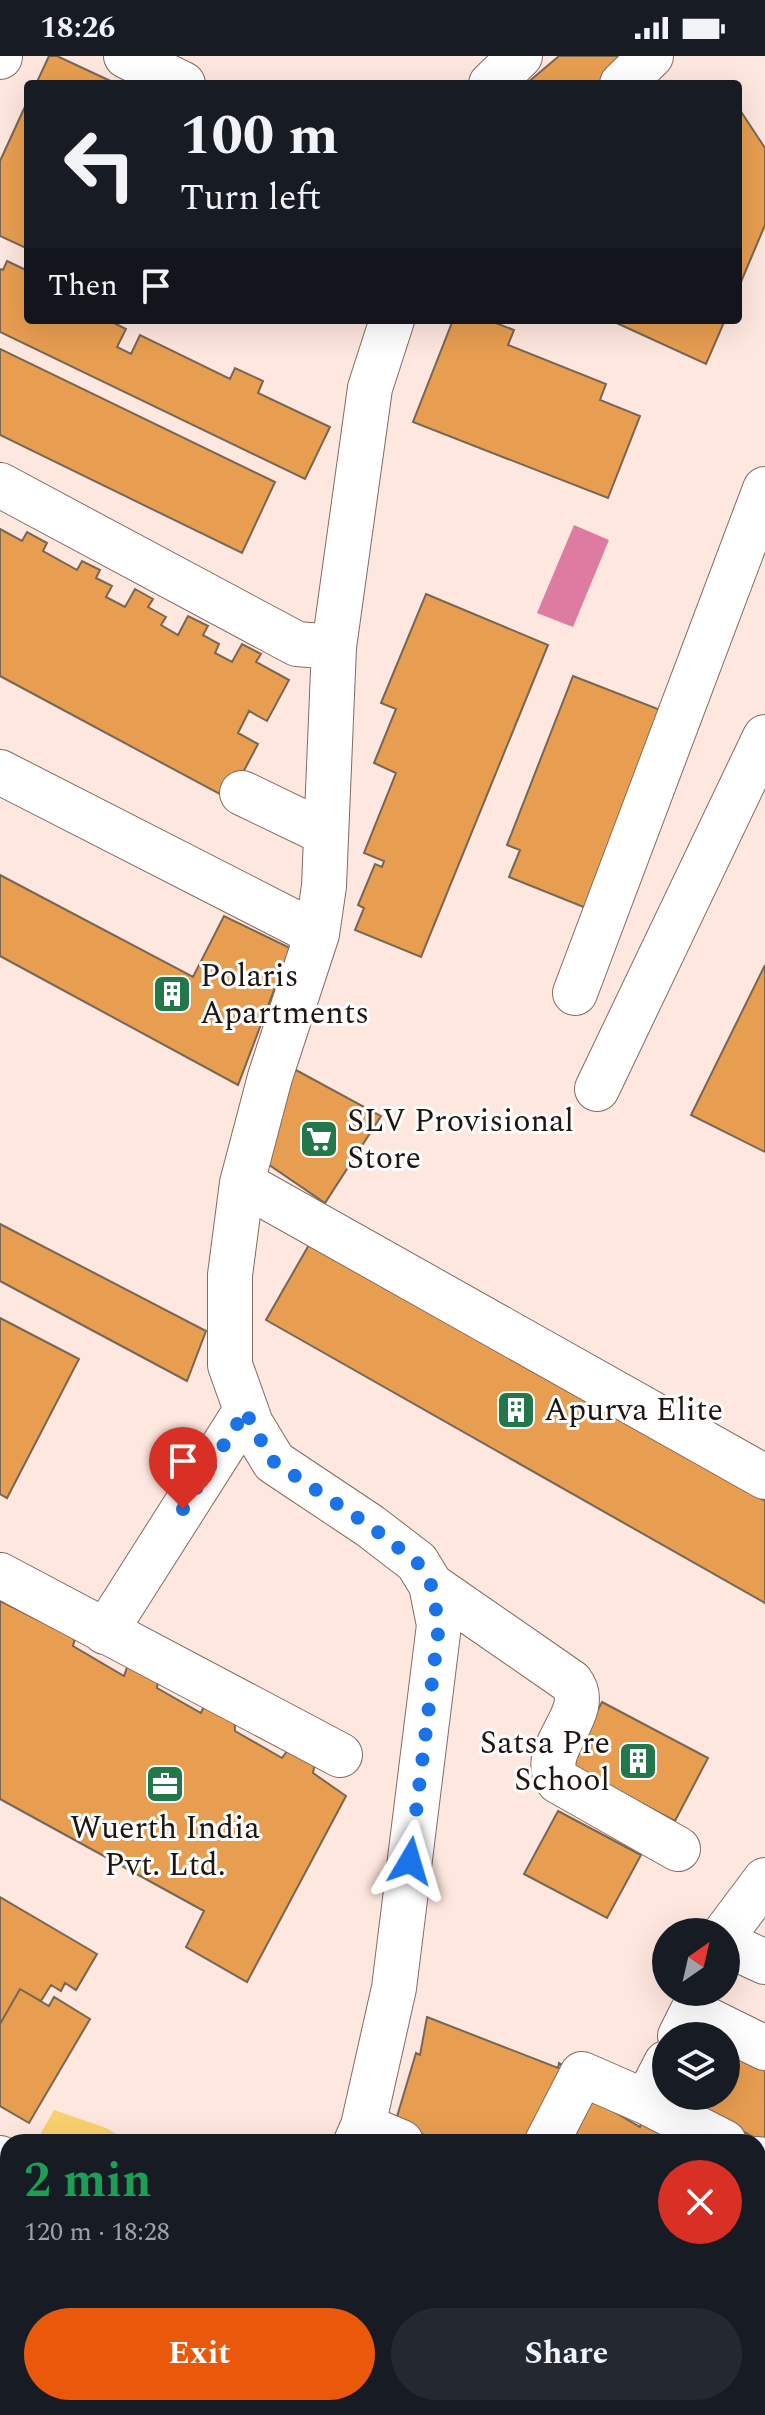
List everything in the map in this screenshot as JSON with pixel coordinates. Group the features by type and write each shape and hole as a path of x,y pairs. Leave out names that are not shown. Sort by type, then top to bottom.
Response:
{"street":[{"path":"126,56 175,80"},
{"path":"495,80 520,56"},
{"path":"626,80 651,56"},
{"path":"373,2134 439,1625 431,1585 417,1562 370,1526 274,1462 251,1424 230,1365 230,1275 242,1183 270,1077 317,934 324,886 334,647 370,388 391,324"},
{"path":"0,485 297,644 334,647"},
{"path":"575,993 765,489"},
{"path":"597,1089 765,737"},
{"path":"0,772 317,934"},
{"path":"242,793 325,833"},
{"path":"242,1183 765,1477"},
{"path":"105,1632 246,1410"},
{"path":"0,1575 340,1755"},
{"path":"431,1585 571,1682 578,1691 577,1704 552,1760 558,1781 678,1849"},
{"path":"736,1918 765,1880"},
{"path":"740,1950 765,1962"},
{"path":"687,2022 692,2012 712,2022"},
{"path":"740,2036 765,2048"},
{"path":"551,2134 582,2074 708,2134"},
{"path":"646,2102 652,2090"}],"shaded area":[{"path":"574,525 609,540 573,627 537,613"},
{"path":"54,2110 116,2134 40,2134"}],"building":[{"path":"49,56 57,56 108,80 38,80"},
{"path":"559,56 633,56 604,80 531,80"},
{"path":"24,109 24,247 0,236 0,161"},
{"path":"742,113 765,148 765,225 742,280"},
{"path":"7,261 24,269 24,324 116,324 126,329 117,347 131,354 140,335 230,379 235,368 263,381 258,393 330,427 305,479 0,332 0,269 3,270"},
{"path":"451,324 498,324 514,330 508,345 606,384 600,400 640,416 608,498 413,422"},
{"path":"619,324 723,324 706,364"},
{"path":"0,349 275,482 242,553 0,435"},
{"path":"0,529 22,541 27,532 47,543 43,551 77,570 82,561 100,570 96,578 112,586 106,597 125,607 135,589 153,599 148,607 166,617 161,625 178,635 188,616 208,626 203,635 219,644 215,653 232,662 242,644 261,654 256,662 289,680 267,721 249,711 238,733 258,744 229,799 0,676"},
{"path":"426,594 548,645 421,957 355,930 364,908 358,905 375,864 382,867 384,861 364,853 396,773 374,763 396,709 381,703"},
{"path":"573,676 663,711 586,908 509,877 520,850 507,845"},
{"name":"Polaris Apartments","path":"0,875 193,977 224,916 290,948 238,1085 0,956"},
{"path":"765,965 765,1152 691,1115"},
{"name":"SLV Provisional Store","path":"294,1069 381,1116 325,1203 265,1162"},
{"path":"0,1224 206,1331 187,1381 0,1281"},
{"name":"Apurva Elite","path":"310,1243 765,1501 765,1603 266,1320"},
{"path":"0,1318 79,1359 7,1498 0,1494"},
{"name":"Wuerth India Pvt. Ltd.","path":"0,1601 42,1622 79,1623 73,1646 124,1676 132,1653 160,1670 157,1688 201,1713 209,1695 234,1708 235,1731 282,1758 295,1740 317,1752 313,1773 346,1796 247,1982 186,1947 204,1911 0,1799"},
{"name":"Satsa Pre School","path":"602,1702 708,1758 675,1821 568,1765"},
{"path":"558,1811 641,1855 607,1918 524,1874"},
{"path":"0,1897 97,1954 76,1990 65,1983 61,1991 51,1985 41,2001 20,1989 0,2024"},
{"path":"20,1989 49,2006 54,1997 90,2019 29,2123 0,2106 0,2024"},
{"path":"427,2017 558,2068 559,2063 573,2071 540,2134 422,2134 396,2120 416,2053 420,2055"},
{"path":"740,2050 765,2058 765,2134 748,2134 701,2110 740,2110"},
{"path":"587,2096 640,2127 642,2122 661,2132 660,2134 573,2134"}],"place":[{"name":"Polaris Apartments","path":"172,994"},
{"name":"SLV Provisional Store","path":"319,1139"},
{"name":"Apurva Elite","path":"516,1410"},
{"name":"Satsa Pre School","path":"638,1761"},
{"name":"Wuerth India Pvt. Ltd.","path":"165,1784"}],"route":[{"path":"183,1509 246,1410 274,1462 370,1526 417,1562 431,1585 439,1625 410,1861"}]}
